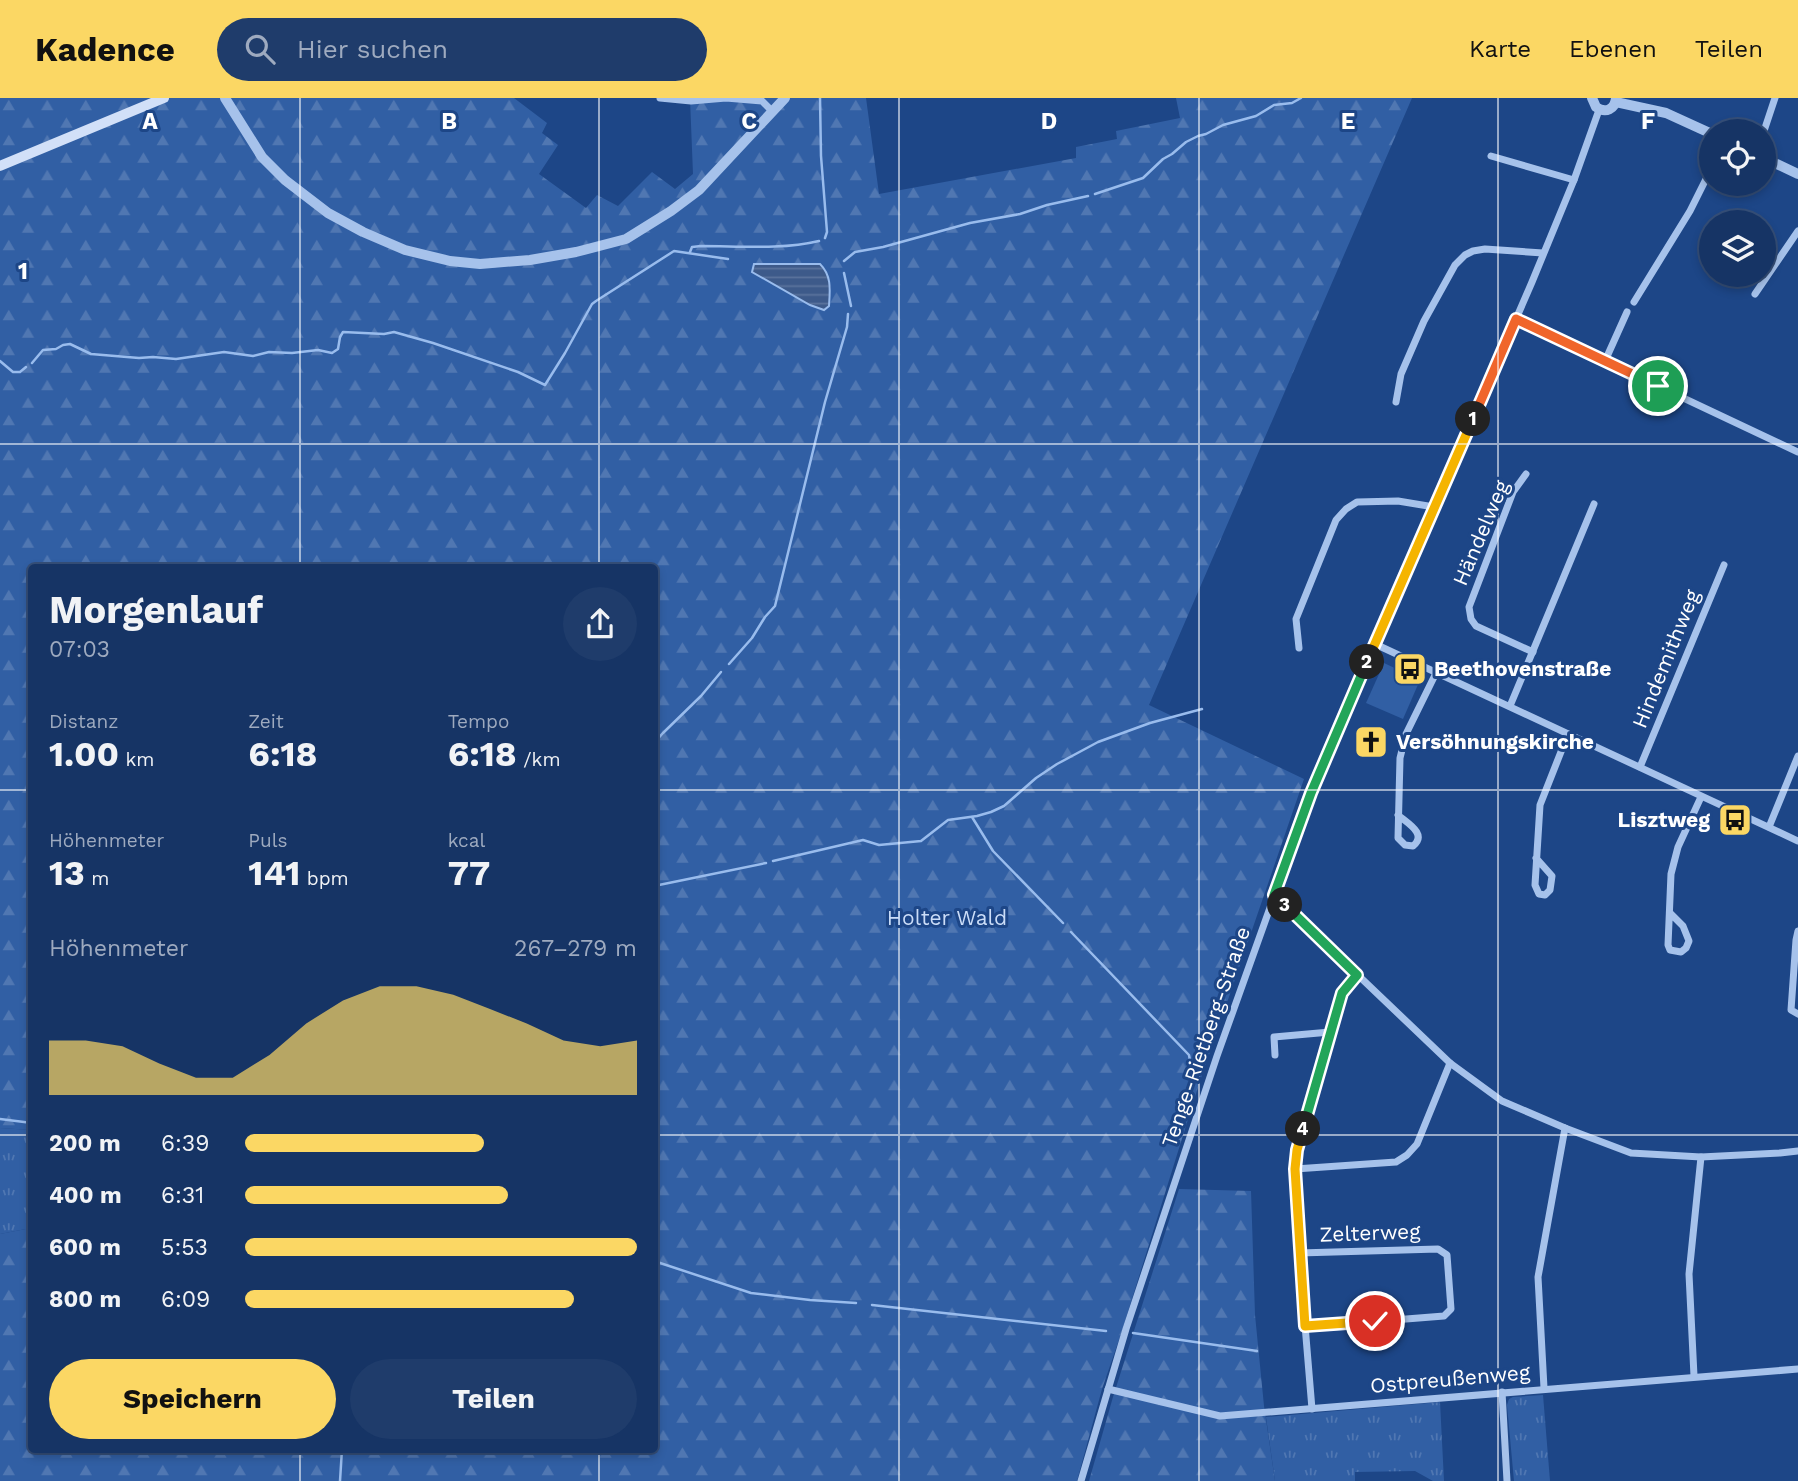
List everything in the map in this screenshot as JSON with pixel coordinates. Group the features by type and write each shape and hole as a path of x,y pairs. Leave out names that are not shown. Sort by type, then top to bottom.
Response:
{"main road":[{"path":"0,166 164,98"}],"street":[{"path":"225,98 262,157 285,180 328,213 405,250 450,261 480,264 530,260 626,239 699,190 785,98"},
{"path":"660,98 691,102 726,98 762,101 772,111"},
{"path":"1592,98 1599,110 1611,108 1616,100 1666,113 1699,128"},
{"path":"1768,119 1775,98"},
{"name":"Tenge-Rietberg-Straße","path":"1081,1481 1125,1329 1311,793 1516,319 1574,180 1599,110"},
{"path":"1492,156 1574,180"},
{"path":"1776,164 1798,174"},
{"path":"1634,302 1699,193"},
{"path":"1755,294 1798,232"},
{"path":"1396,402 1401,374 1424,321 1455,265 1465,255 1485,249 1543,253"},
{"path":"1605,361 1627,312"},
{"path":"1516,319 1798,452"},
{"name":"Händelweg","path":"1526,474 1513,492 1469,607 1471,619 1476,625 1534,652"},
{"path":"1299,648 1296,619 1336,520 1346,509 1357,502 1398,501 1434,507"},
{"path":"1510,706 1594,504"},
{"name":"Hindemithweg","path":"1640,767 1724,565"},
{"path":"1375,644 1798,841"},
{"path":"1398,815 1399,758 1406,734 1436,673"},
{"path":"1536,858 1540,805 1568,734"},
{"path":"1769,827 1798,756"},
{"path":"1670,914 1683,926 1689,941 1681,952 1670,950 1668,945 1671,874 1678,848 1701,797"},
{"path":"1274,895 1451,1063 1502,1101 1631,1153 1701,1157 1798,1151"},
{"path":"1798,931 1791,1010 1798,1014"},
{"path":"1312,1409 1295,1169 1297,1150 1342,993 1357,975"},
{"path":"1275,1055 1274,1037 1330,1032"},
{"path":"1295,1169 1396,1162 1407,1155 1418,1144 1451,1063"},
{"path":"1544,1388 1538,1277 1565,1128"},
{"path":"1694,1376 1689,1274 1701,1157"},
{"name":"Zelterweg","path":"1299,1253 1438,1249 1447,1255 1451,1309 1444,1316 1305,1326"},
{"name":"Ostpreußenweg","path":"1108,1389 1220,1416 1798,1369"},
{"path":"1502,1392 1507,1481"}],"green space":[{"name":"Holter Wald","path":"0,98 514,98 547,123 542,133 558,145 539,174 586,208 597,195 618,206 652,172 675,189 693,174 690,98 866,98 879,194 1076,158 1076,147 1117,139 1116,131 1180,118 1176,98 1412,98 1149,705 1304,779 1200,1081 1102,1389 1077,1481 0,1481 0,1234 28,1229 28,1453 658,1453 658,564 28,564 28,1130 0,1128","holes":["825,270 831,287 824,310 810,305 752,271"]},
{"path":"1384,663 1420,680 1403,719 1366,703"},
{"path":"0,1128 28,1130 28,1229 0,1234"},
{"path":"1179,1189 1251,1191 1255,1315 1275,1481 1089,1481"},
{"path":"1543,1395 1550,1481 1514,1481 1507,1405 1509,1399"},
{"path":"1440,1402 1444,1481 1433,1481 1415,1471 1355,1472 1355,1481 1275,1481 1266,1417"}],"shaded area":[{"path":"754,264 820,264 828,278 829,306 824,310 810,305 752,272"}],"waterway":[{"path":"820,98 827,232 825,238"},
{"path":"1095,194 1143,178 1163,159 1198,136 1223,125 1256,116 1274,105 1292,103 1301,98"},
{"path":"844,261 855,252 1088,196"},
{"path":"690,252 692,247 701,246 775,247 819,241"},
{"path":"32,363 43,350 70,344 91,354 176,359 224,352 253,356 269,352 318,350 332,353 338,349 343,332 394,332 518,372 545,385 596,301 674,251 728,259"},
{"path":"844,273 851,306"},
{"path":"729,664 775,606 825,402 847,327 848,314"},
{"path":"0,361 13,372 20,372 26,367"},
{"path":"658,739 721,672"},
{"path":"773,861 863,840 879,845 921,841 948,820 977,816 1004,806 1036,778 1098,742 1150,723 1202,709"},
{"path":"972,817 993,851 1063,923"},
{"path":"658,885 766,863"},
{"path":"1071,932 1189,1055 1191,1066 1198,1066"},
{"path":"0,1119 28,1122"},
{"path":"658,1262 751,1293 856,1303"},
{"path":"872,1305 1106,1331"},
{"path":"1133,1333 1257,1351"},
{"path":"340,1481 342,1453"}],"place":[{"name":"Beethovenstraße","path":"1410,669"},
{"name":"Versöhnungskirche","path":"1371,742"},
{"name":"Lisztweg","path":"1735,820"}],"route":[{"path":"1375,1321 1305,1326 1295,1169 1297,1150 1342,993 1357,975 1274,895 1311,793 1516,319 1658,386"}]}
